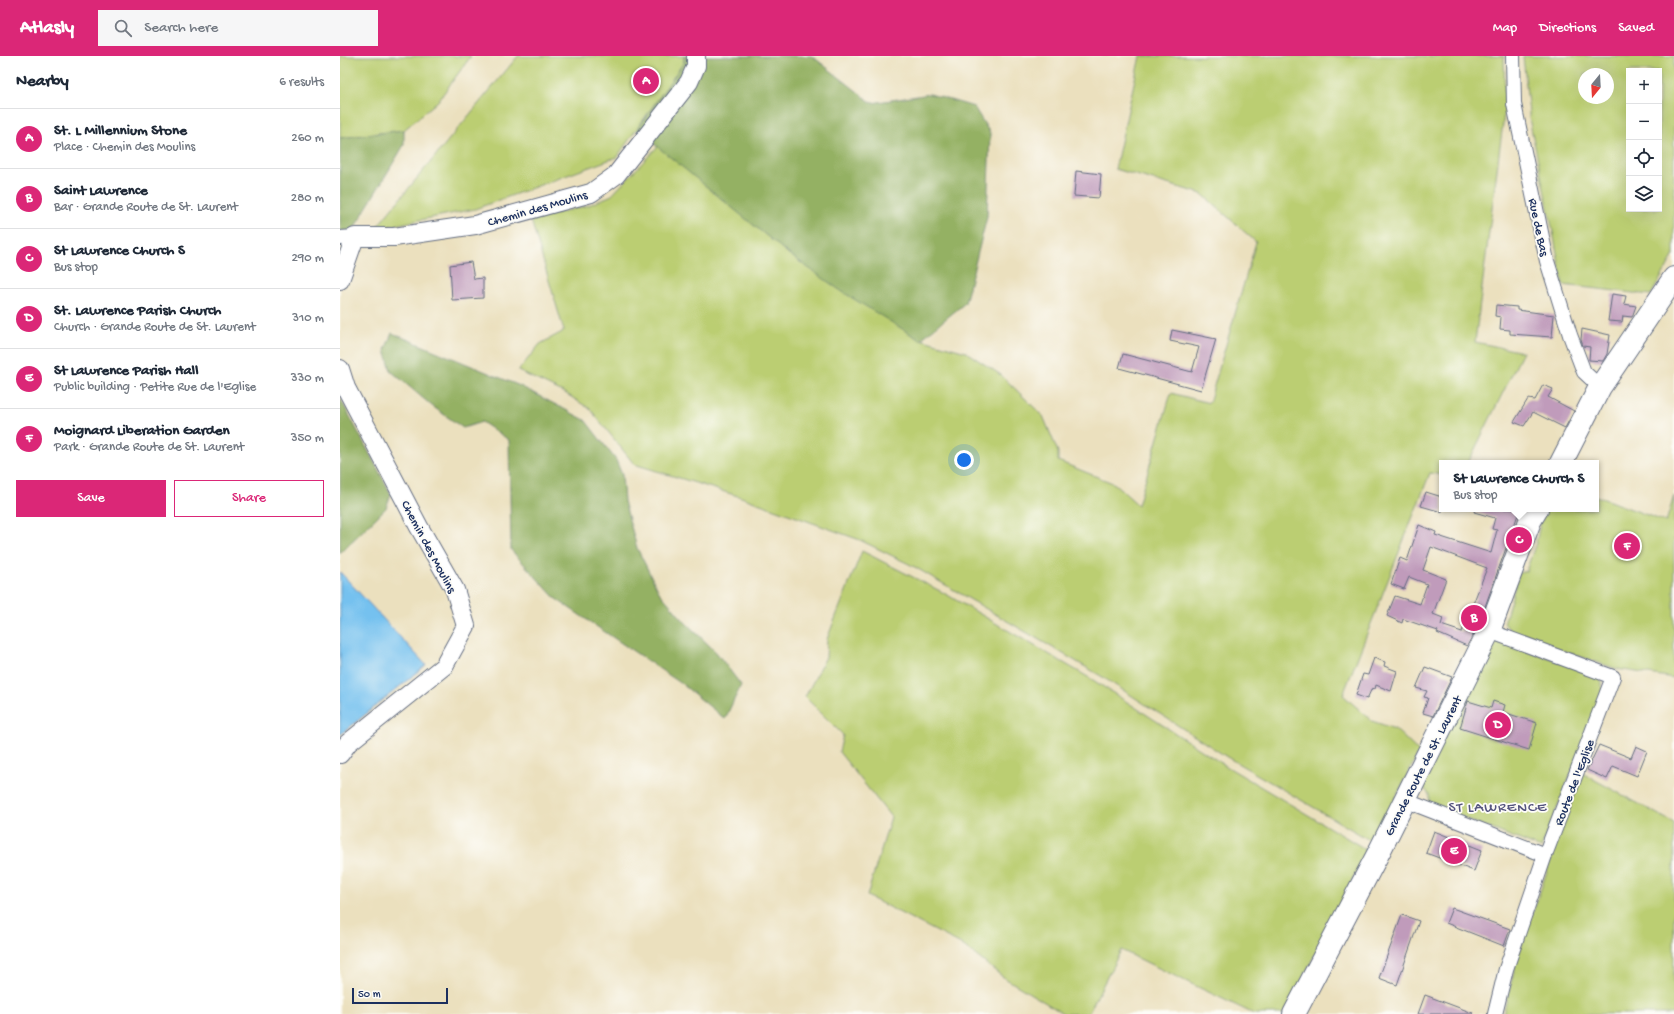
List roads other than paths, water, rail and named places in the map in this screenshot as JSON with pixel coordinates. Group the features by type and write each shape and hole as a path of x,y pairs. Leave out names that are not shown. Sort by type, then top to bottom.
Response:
{"main road":[{"path":"1563,460 1600,387 1673,281"},
{"name":"Grande Route de St. Laurent","path":"1294,1014 1489,631 1530,521 1535,512"}],"street":[{"name":"Chemin des Moulins","path":"340,280 347,237 394,237 475,225 591,193 616,175 689,82 696,66 696,56"},
{"name":"Rue de Bas","path":"1513,56 1514,104 1546,261 1570,335 1584,372 1600,387"},
{"name":"Chemin des Moulins","path":"340,369 346,388 419,527 455,590 466,626 444,666 348,743 340,754"},
{"name":"Route de l'Eglise","path":"1489,631 1613,677 1545,855 1506,969 1495,1014"},
{"path":"1404,800 1545,855"}],"water":[{"path":"340,572 426,665 340,735"}],"place":[{"name":"St. L Millennium Stone","path":"646,81"},
{"name":"St Lawrence Church S","path":"1519,540"},
{"name":"Moignard Liberation Garden","path":"1627,546"},
{"name":"Saint Lawrence","path":"1474,618"},
{"name":"St. Lawrence Parish Church","path":"1498,725"},
{"name":"St Lawrence Parish Hall","path":"1454,851"}],"district":[{"name":"ST LAWRENCE","path":"1498,806"}]}
